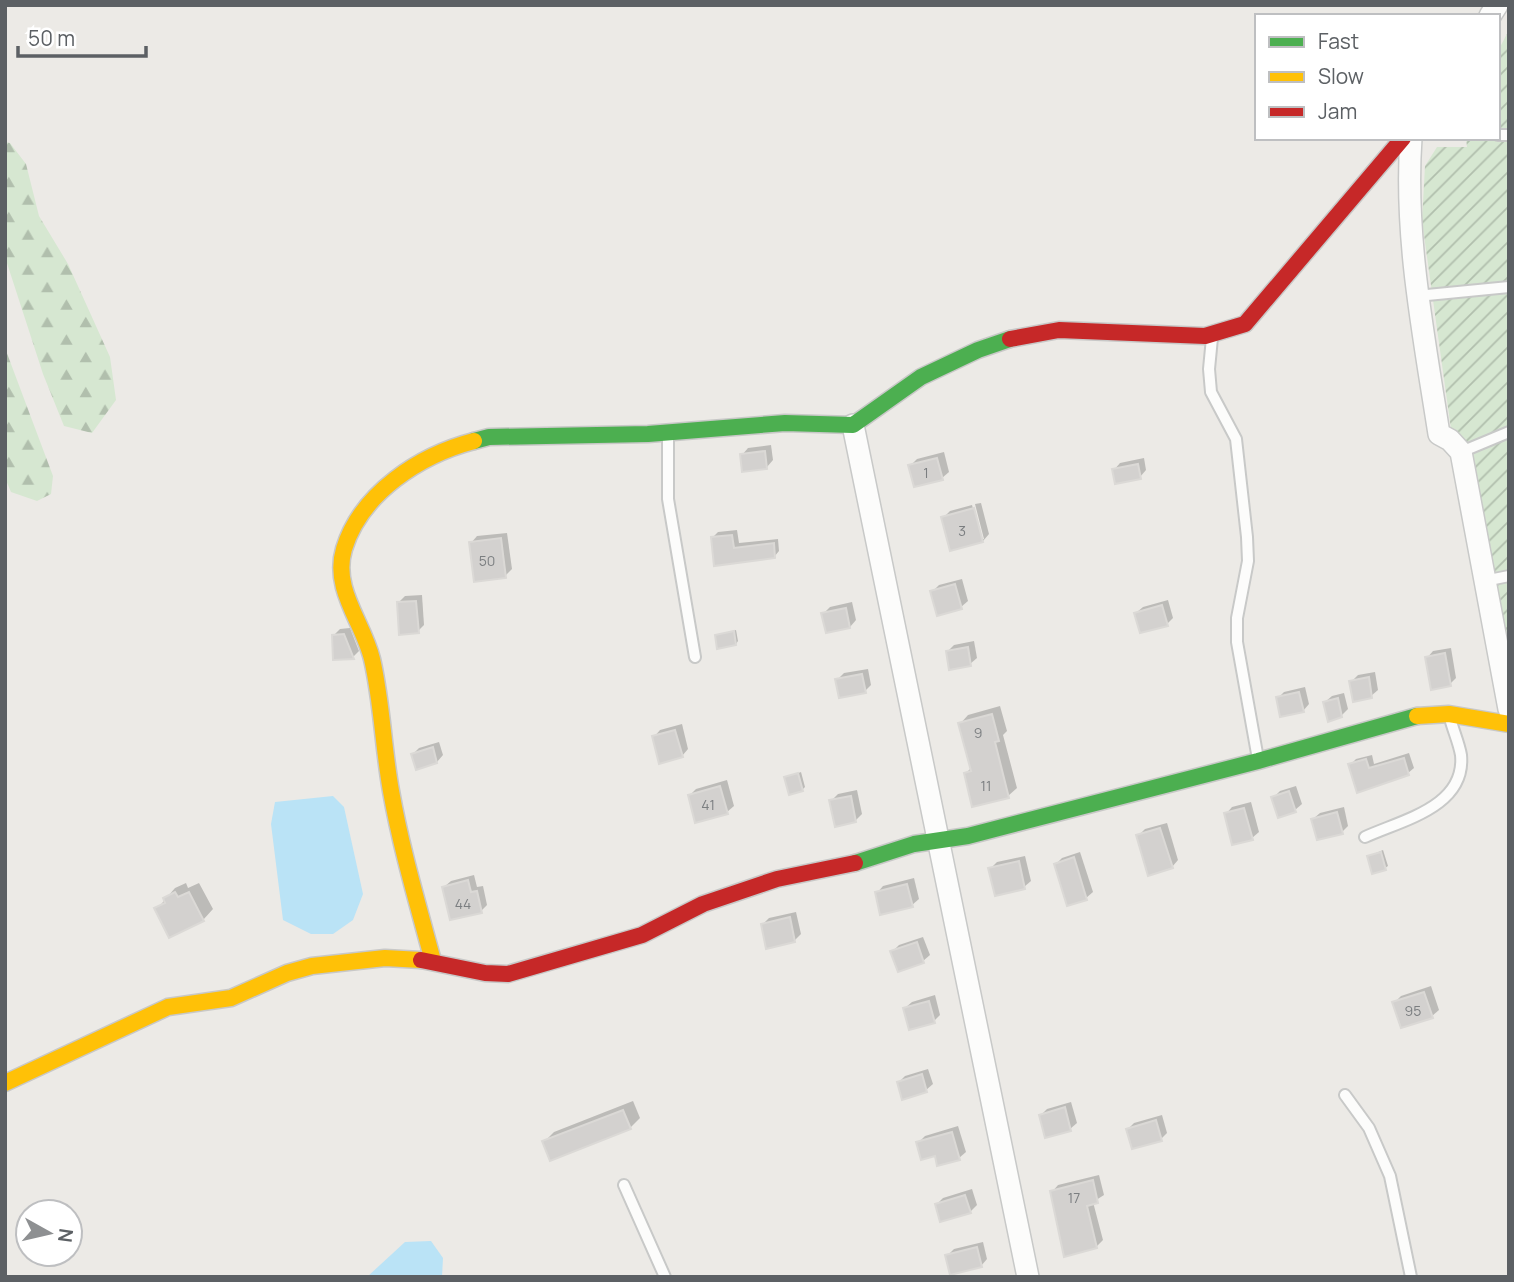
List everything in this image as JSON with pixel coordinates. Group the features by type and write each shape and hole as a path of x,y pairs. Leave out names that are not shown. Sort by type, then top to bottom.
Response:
{"street":[{"path":"433,961 395,812 372,657 341,585 344,549 355,523 400,477 430,456 463,443 489,438 668,433 782,422 853,425 873,405 906,384 1006,341 1058,330 1213,335 1231,332 1245,324 1401,140"},
{"path":"1411,140 1408,182 1418,296 1439,434 1461,452 1509,709"},
{"path":"853,425 1028,1277"},
{"path":"5,1083 168,1007 231,998 287,973 312,966 385,958 433,961 485,973 508,974 642,935 703,904 778,879 847,864 914,844 939,842 1258,761 1370,726 1418,716 1448,714 1509,724"}],"lane":[{"path":"1418,296 1509,287"},
{"path":"1213,335 1209,369 1211,392 1236,439 1247,537 1248,561 1237,618 1237,642 1258,761"},
{"path":"1461,452 1509,432"},
{"path":"668,433 668,499 695,657"},
{"path":"1483,581 1509,576"},
{"path":"1365,837 1441,802 1454,790 1461,755 1448,714"},
{"path":"1345,1095 1369,1128 1390,1176 1411,1277"},
{"path":"624,1185 665,1277"}],"green space":[{"path":"1509,30 1509,654 1475,464 1462,436 1451,429 1422,221 1425,166 1437,147 1467,147 1466,140 1500,140 1500,47"},
{"path":"5,142 10,143 26,164 39,216 68,264 110,357 116,400 92,433 64,426 43,374 5,257"},
{"path":"5,348 53,476 51,494 37,501 11,492 5,478"}],"water":[{"path":"333,796 344,807 363,894 353,920 333,934 311,934 283,920 271,824 275,802"},
{"path":"431,1241 443,1258 442,1277 367,1277 405,1242"}],"building":[{"path":"765,451 767,469 742,472 740,454"},
{"path":"937,458 943,480 914,487 908,465"},
{"path":"1138,464 1141,479 1115,484 1112,469"},
{"path":"974,508 983,542 950,551 941,517"},
{"path":"732,535 734,548 774,543 775,558 714,566 711,537"},
{"path":"501,538 506,578 474,582 469,542"},
{"path":"955,584 962,609 937,616 930,591"},
{"path":"416,601 419,633 399,635 397,602"},
{"path":"1162,605 1168,626 1140,633 1134,613"},
{"path":"846,608 850,628 826,633 821,613"},
{"path":"734,631 736,645 717,649 715,635"},
{"path":"344,634 354,659 333,660 332,635"},
{"path":"968,647 971,666 949,670 946,651"},
{"path":"1445,653 1451,686 1431,690 1425,657"},
{"path":"862,674 866,693 839,698 835,679"},
{"path":"1369,677 1372,698 1353,702 1349,681"},
{"path":"1299,692 1304,712 1280,717 1276,697"},
{"path":"1338,698 1342,717 1328,722 1323,702"},
{"path":"992,714 999,741 995,742 1009,798 972,807 964,773 971,771 958,723"},
{"path":"675,730 683,757 659,764 652,736"},
{"path":"433,747 437,763 416,770 411,754"},
{"path":"1404,758 1409,775 1357,793 1348,764 1366,759 1369,768"},
{"path":"798,773 803,791 789,795 784,777"},
{"path":"720,786 728,814 695,823 688,795"},
{"path":"1289,791 1296,812 1278,818 1271,797"},
{"path":"851,796 856,822 835,827 829,800"},
{"path":"1244,808 1253,840 1232,845 1224,813"},
{"path":"1337,812 1343,834 1317,840 1311,819"},
{"path":"1160,828 1173,868 1148,876 1136,835"},
{"path":"1381,852 1386,870 1372,874 1367,856"},
{"path":"1074,857 1087,900 1067,906 1054,864"},
{"path":"1019,861 1025,889 995,896 988,868"},
{"path":"468,880 471,892 477,891 482,913 450,920 442,887"},
{"path":"907,884 913,907 880,915 875,892"},
{"path":"175,892 178,897 189,892 204,921 169,938 154,908 165,903 163,898"},
{"path":"790,917 795,942 766,949 761,924"},
{"path":"917,942 924,963 898,972 890,951"},
{"path":"1424,992 1433,1018 1401,1028 1392,1002"},
{"path":"929,1001 935,1023 909,1030 903,1008"},
{"path":"922,1074 927,1092 902,1100 897,1082"},
{"path":"1065,1107 1071,1131 1045,1138 1039,1115"},
{"path":"623,1110 631,1129 550,1161 542,1141"},
{"path":"1156,1120 1162,1141 1132,1149 1126,1129"},
{"path":"952,1132 960,1160 937,1166 935,1156 921,1160 916,1142"},
{"path":"1093,1180 1098,1203 1087,1206 1097,1248 1064,1257 1050,1191"},
{"path":"965,1195 971,1213 940,1222 935,1204"},
{"path":"977,1247 982,1267 950,1275 945,1255"}],"traffic: fast":[{"path":"474,441 489,437 648,434 785,423 853,425 921,377 978,350 1010,339"},
{"path":"855,863 914,844 968,836 1258,761 1417,716"}],"traffic: slow":[{"path":"433,961 395,812 372,659 345,592 341,564 352,529 378,494 395,479 433,456 474,441"},
{"path":"1417,716 1449,714 1509,724"},
{"path":"5,1083 168,1007 231,998 287,973 312,966 385,958 421,960"}],"traffic: jam":[{"path":"1010,339 1059,330 1205,336 1245,324 1401,140"},
{"path":"421,960 485,973 508,974 642,935 703,904 777,879 855,863"}]}
